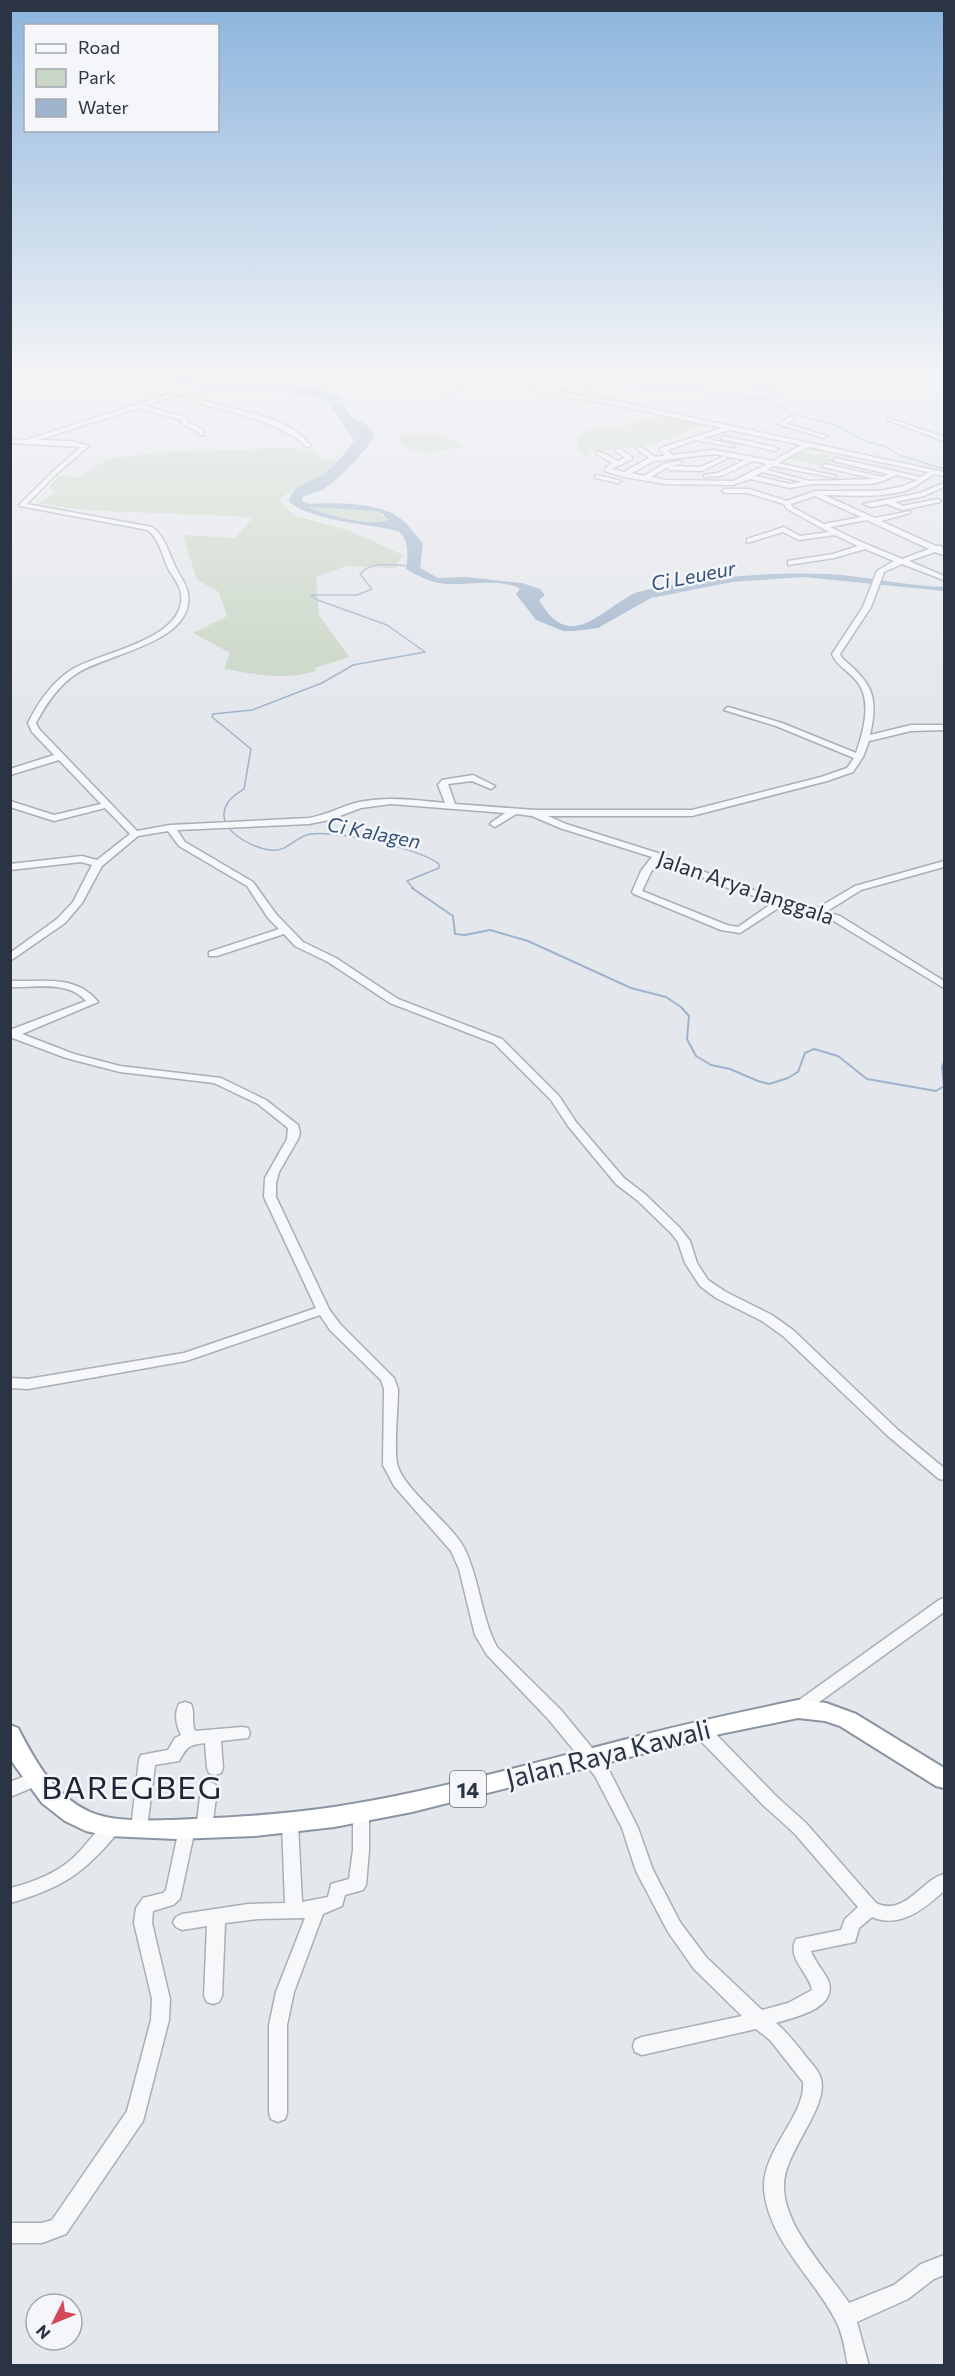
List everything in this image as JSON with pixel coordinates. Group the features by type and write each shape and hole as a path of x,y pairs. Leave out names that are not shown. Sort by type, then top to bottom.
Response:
{"highway":[{"name":"Jalan Raya Kawali","path":"11,1737 35,1779 56,1803 86,1821 139,1828 196,1829 290,1824 395,1807 591,1756 798,1709 826,1712 848,1720 945,1779"}],"street":[{"path":"45,482 22,505 135,524 153,530 183,589 185,599 169,630 80,668 61,680 52,690 32,726 135,834"},
{"path":"625,482 656,488 706,487 713,482"},
{"path":"665,482 750,491 787,503 789,508 864,547 942,576"},
{"path":"771,482 789,486 813,482 868,482"},
{"path":"838,482 838,491"},
{"path":"787,503 813,493 838,491 877,493 910,486 917,482"},
{"path":"924,482 941,491"},
{"path":"750,491 762,485 798,497"},
{"path":"822,526 909,513 887,502 941,491 945,485"},
{"path":"813,493 940,548 945,553"},
{"path":"922,495 941,502"},
{"path":"902,508 941,502"},
{"path":"750,541 783,529 799,538 835,533"},
{"path":"791,563 834,556 864,547"},
{"path":"10,958 62,921 77,903 98,864 135,834 170,828 309,821 326,818 359,805 380,802 535,813 692,813 824,779 850,770 859,758 864,742 869,700 867,691 836,654 860,619 884,568 940,548"},
{"path":"728,710 758,716 800,730 859,758"},
{"path":"864,742 911,728 940,728 943,717"},
{"path":"10,771 61,756"},
{"path":"451,806 443,783 473,778 481,779 491,786"},
{"path":"10,804 54,818 107,805"},
{"path":"495,824 514,811"},
{"name":"Jalan Arya Janggala","path":"535,813 563,826 658,856 706,878 836,918 855,927 906,963 945,985"},
{"path":"170,828 182,844 250,884 284,930 299,944 332,960 384,996 498,1041 555,1098 572,1124 617,1179 642,1198 676,1231 684,1241 691,1263 704,1283 721,1295 767,1318 788,1333 893,1433 945,1475"},
{"path":"658,856 646,871 637,892 724,928 740,930 781,902"},
{"path":"10,867 82,859 98,864"},
{"path":"818,912 858,888 945,864"},
{"path":"213,954 284,930"},
{"path":"10,984 72,986 90,997 93,1002 12,1033"},
{"path":"12,1033 70,1056 120,1069 217,1080 262,1102 289,1121 295,1132 293,1140 280,1157 271,1178 270,1197 323,1310 335,1327 387,1378 391,1389 390,1465 399,1482 457,1548 466,1569 483,1635 492,1651 555,1715 591,1756 610,1785 630,1828 645,1871 674,1928 700,1963 739,2002 762,2019 776,2034 814,2085 812,2099 788,2139 780,2159 774,2187 779,2209 800,2251 843,2312 859,2366"},
{"path":"10,1383 28,1384 186,1357 323,1310"},
{"path":"798,1709 945,1604"},
{"path":"185,1708 184,1724 190,1738"},
{"path":"701,1730 813,1842 870,1908 885,1916 898,1913 945,1881"},
{"path":"139,1828 147,1760 173,1756 181,1743 190,1738 242,1733"},
{"path":"213,1736 215,1768"},
{"path":"10,1790 35,1779"},
{"path":"10,2234 43,2233 54,2231 59,2227 136,2115 160,2020 161,1999 149,1954 143,1917 149,1903 167,1900 174,1894 209,1789"},
{"path":"183,1923 249,1912 317,1908 336,1901 339,1888 357,1885 361,1850 361,1813"},
{"path":"290,1824 294,1910"},
{"path":"10,1896 49,1884 71,1871 91,1854 112,1826"},
{"path":"278,2113 278,2025 288,1986 317,1908"},
{"path":"642,2046 762,2019 819,1997 821,1984 802,1952 802,1945 849,1936 851,1924 870,1908"},
{"path":"213,1996 216,1919"},
{"path":"843,2312 851,2314 901,2292 928,2271 945,2265"}],"green space":[{"path":"53,482 308,482 278,499 293,515 353,532 403,555 395,568 346,566 316,577 319,615 349,657 315,668 316,671 293,676 270,676 224,669 230,653 193,633 227,616 219,592 197,580 183,535 235,538 253,517 83,510 38,503 55,493 50,486"},
{"path":"309,506 376,511 388,520 371,522 348,519"}],"water":[{"path":"308,482 333,482 323,489 302,497 302,501 310,504 355,504 389,512 404,522 423,543 420,568 438,578 465,577 522,583 540,589 545,595 539,600 551,616 562,624 573,626 596,618 633,594 642,591 730,577 827,574 944,587 944,591 803,577 732,582 651,598 598,628 563,631 536,620 516,594 520,589 517,587 491,583 446,584 425,579 406,569 408,554 405,539 398,531 340,521 298,508 289,501 291,495","holes":["309,507 376,511 388,520 360,521"]}],"waterway":[{"name":"Ci Kalagen","path":"408,566 382,564 370,567 360,574 372,589 357,595 311,595 315,599 387,625 425,652 353,665 322,683 252,710 213,714 212,717 251,749 244,789 230,799 224,813 229,829 236,835 253,845 270,850 286,847 305,835 323,834 358,838 414,852 439,864 439,868 407,881 414,889"},
{"name":"Ci Kalagen","path":"412,888 453,916 455,934 465,935 490,930 528,941 631,988 666,997 681,1007 689,1016 687,1039 696,1056 711,1065 730,1069 758,1081 769,1084 788,1078 798,1072 805,1053 814,1049 838,1056 867,1079 936,1091 944,1086 942,1067 944,1062"}],"district":[{"name":"BAREGBEG","path":"132,1786"}],"water label":[{"name":"Ci Leueur","path":"693,575"}]}
